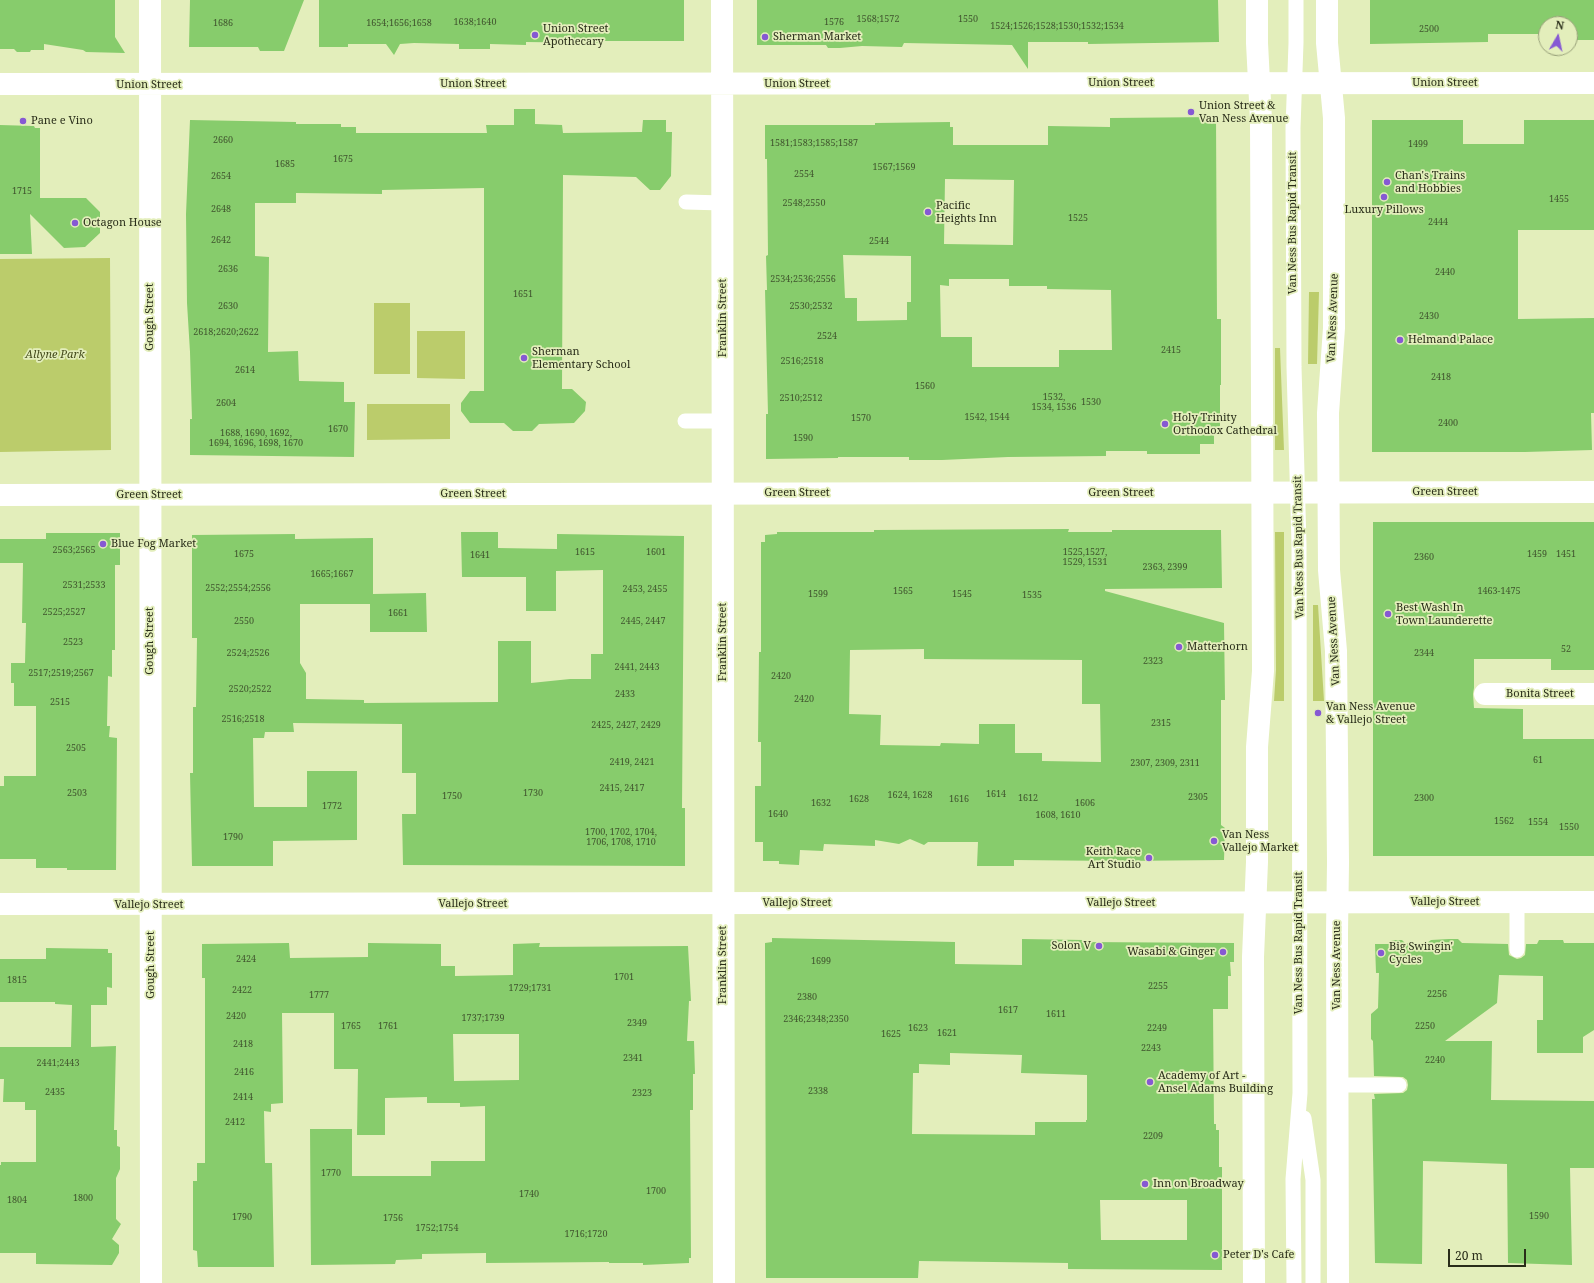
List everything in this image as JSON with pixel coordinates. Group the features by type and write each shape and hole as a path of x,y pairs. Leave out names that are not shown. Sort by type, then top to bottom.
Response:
{"main road":[{"name":"Gough Street","path":"150,0 152,1283"},
{"name":"Franklin Street","path":"722,0 724,1283"},
{"path":"1254,1283 1253,957 1257,862 1257,747 1263,670 1260,120 1257,0"},
{"name":"Van Ness Avenue","path":"1327,0 1328,43 1334,118 1334,328 1328,413 1329,570 1336,651 1338,863 1338,1283"},
{"name":"Union Street","path":"0,84 1594,83"},
{"name":"Green Street","path":"0,495 1594,492"},
{"name":"Bonita Street","path":"1485,694 1594,694"},
{"name":"Vallejo Street","path":"0,904 1594,902"}],"lane":[{"name":"Van Ness Bus Rapid Transit","path":"1294,1283 1293,1179 1300,1093 1298,492 1294,367 1293,265 1293,119 1296,0"},
{"path":"686,202 723,203"},
{"path":"685,421 723,421"},
{"path":"1517,902 1517,950"},
{"path":"1338,1085 1399,1085"},
{"name":"Van Ness Bus Rapid Transit","path":"1300,1093 1313,1180 1313,1283"}],"green space":[{"name":"Allyne Park","path":"110,258 111,450 0,452 0,259"},
{"path":"1309,292 1319,292 1317,364 1308,364"},
{"path":"374,303 410,303 410,374 374,374"},
{"path":"417,331 465,331 465,379 417,378"},
{"path":"1275,348 1280,348 1284,450 1275,450"},
{"path":"367,404 450,404 450,439 367,440"},
{"path":"1275,532 1284,532 1284,701 1274,701 1276,670"},
{"path":"1313,605 1318,605 1324,701 1313,701"}],"building":[{"path":"0,0 115,0 115,37 125,53 86,52 83,50 44,44 44,50 31,50 30,52 17,52 14,49 0,49"},
{"path":"190,0 304,0 284,51 260,51 258,47 189,47"},
{"path":"319,0 684,0 684,41 600,41 600,43 526,42 526,45 490,44 490,49 459,49 459,44 414,43 400,44 394,55 386,44 348,44 348,47 319,47"},
{"path":"757,0 1218,0 1219,42 1088,44 1088,42 1028,42 1028,69 1012,45 904,43 902,47 862,46 828,48 826,45 757,45"},
{"path":"1370,0 1594,0 1594,40 1578,40 1578,16 1538,16 1538,34 1488,34 1488,42 1370,44"},
{"path":"514,109 535,109 535,124 562,125 563,133 642,132 643,120 666,120 666,132 672,132 671,176 660,190 650,190 636,177 563,175 562,389 572,389 586,402 585,411 574,423 539,424 532,431 513,431 504,423 470,423 461,411 461,403 470,391 484,391 484,188 382,190 382,194 296,193 296,203 255,203 255,256 269,257 268,352 298,351 299,381 344,382 344,402 355,402 354,457 190,455 190,419 192,419 187,303 186,214 190,120 341,124 341,127 356,127 356,133 487,133 486,125 514,125"},
{"path":"1216,117 1217,319 1221,319 1221,385 1220,432 1214,432 1214,444 1200,444 1200,454 1147,454 1147,451 1106,451 1106,456 1008,457 942,460 909,460 909,457 766,459 766,414 768,414 765,290 767,290 766,256 768,255 767,159 765,159 765,125 875,125 875,123 950,122 950,127 953,127 953,145 1048,145 1048,126 1110,127 1110,118","holes":["945,179 1014,180 1013,245 944,244","843,255 911,256 911,302 907,302 907,320 857,321 857,298 845,298","949,279 1009,279 1009,286 1047,286 1047,289 1111,290 1112,350 1059,350 1059,367 972,367 972,337 941,337 940,285 949,286"]},
{"path":"1372,120 1463,120 1463,144 1524,144 1524,120 1594,120 1594,230 1518,230 1518,319 1594,318 1594,413 1591,413 1592,450 1525,452 1372,452"},
{"path":"0,125 34,126 35,128 40,128 40,198 86,198 100,212 100,233 85,247 64,248 30,214 32,254 0,254"},
{"path":"1373,522 1594,522 1594,670 1551,670 1551,659 1474,659 1473,694 1474,708 1523,709 1523,739 1594,739 1594,856 1373,856"},
{"path":"1069,529 1068,532 1112,532 1112,530 1221,530 1222,588 1105,589 1105,591 1224,623 1225,700 1221,700 1221,825 1225,828 1224,860 1014,860 1014,866 977,866 978,842 928,842 924,845 910,839 899,844 875,840 875,846 824,844 823,851 800,850 799,865 779,864 779,861 763,861 763,842 755,842 755,786 761,786 761,742 758,742 759,652 761,652 761,542 765,542 765,535 777,534 777,532 874,532 874,530","holes":["924,649 924,659 1082,660 1082,704 1100,704 1101,762 1042,761 1042,753 1015,753 1015,724 979,724 979,744 941,743 940,746 880,745 881,715 849,714 850,650"]},
{"path":"461,532 498,532 498,548 557,549 557,534 684,536 682,808 685,808 685,866 403,865 402,814 416,814 416,773 402,773 402,724 293,723 294,732 265,732 264,738 253,738 254,807 307,807 307,771 357,771 357,840 273,841 273,866 192,866 190,773 193,773 193,707 196,707 197,638 192,638 192,535 295,534 295,539 373,538 373,594 426,593 427,632 370,632 370,604 300,604 300,663 306,673 306,699 364,700 364,703 498,702 498,641 531,641 531,683 570,679 591,679 591,654 603,654 603,570 556,571 556,611 526,611 526,577 462,577"},
{"path":"46,533 120,533 120,565 115,565 115,650 112,650 112,677 108,676 107,726 110,726 109,737 117,738 116,870 67,870 67,868 36,868 36,859 0,859 0,786 4,786 4,776 36,776 36,706 14,706 14,683 11,683 11,663 25,663 26,623 22,623 23,563 0,563 0,539 46,539"},
{"path":"772,938 955,942 955,964 1022,965 1022,939 1083,940 1083,942 1234,943 1234,962 1230,962 1231,976 1228,976 1228,1009 1213,1009 1214,1124 1216,1124 1216,1130 1219,1130 1219,1167 1222,1167 1222,1270 1068,1269 1068,1263 919,1261 918,1278 766,1278 765,943 772,942","holes":["950,1053 1022,1055 1021,1073 1087,1075 1087,1120 1086,1122 1035,1122 1035,1135 912,1134 913,1073 919,1073 919,1064 950,1065","1100,1200 1187,1200 1187,1240 1101,1240"]},
{"path":"1458,939 1462,943 1508,944 1509,955 1517,959 1525,955 1526,944 1537,944 1539,940 1563,940 1564,943 1594,943 1594,1030 1583,1037 1583,1053 1537,1053 1537,1020 1543,1020 1543,976 1499,975 1497,1003 1445,1041 1492,1041 1491,1100 1594,1101 1594,1168 1570,1168 1572,1265 1508,1263 1507,1164 1423,1161 1422,1264 1375,1263 1372,1099 1375,1099 1374,1094 1403,1093 1407,1090 1408,1085 1407,1080 1403,1077 1374,1076 1373,1041 1371,1039 1371,1014 1378,1008 1379,973 1376,973 1375,944 1389,944 1392,940 1402,940 1405,943 1427,943 1431,940"},
{"path":"289,943 290,958 368,957 368,943 441,944 441,966 455,966 455,976 513,975 513,944 540,943 539,947 688,946 691,1001 689,1001 687,1041 694,1041 695,1074 693,1074 693,1110 690,1110 691,1258 689,1258 689,1263 643,1265 643,1263 609,1262 486,1263 486,1253 422,1254 422,1259 396,1260 395,1264 311,1265 310,1129 352,1129 352,1176 431,1176 431,1161 485,1161 485,1106 460,1107 460,1103 427,1103 427,1097 385,1098 385,1135 357,1135 358,1069 334,1069 334,1013 282,1013 283,1103 271,1104 271,1112 264,1111 265,1163 272,1163 274,1267 198,1267 197,1251 193,1250 193,1181 197,1181 197,1163 205,1163 205,978 202,978 202,944","holes":["453,1034 519,1034 519,1080 454,1081"]},
{"path":"46,948 108,949 108,953 112,953 112,988 107,987 107,1005 91,1005 91,1047 116,1046 114,1130 117,1130 117,1146 120,1147 120,1169 116,1178 116,1219 121,1224 112,1239 119,1245 119,1253 112,1265 36,1264 36,1253 0,1253 0,1165 1,1162 36,1162 36,1110 25,1110 25,1102 3,1102 4,1079 0,1079 0,1047 71,1047 72,1005 55,1004 55,1002 0,1002 0,959 46,959"}],"place":[{"name":"Union Street Apothecary","path":"535,35"},
{"name":"Sherman Market","path":"765,37"},
{"name":"Union Street & Van Ness Avenue","path":"1191,112"},
{"name":"Pane e Vino","path":"23,121"},
{"name":"Chan's Trains and Hobbies","path":"1387,182"},
{"name":"Luxury Pillows","path":"1384,197"},
{"name":"Pacific Heights Inn","path":"928,212"},
{"name":"Octagon House","path":"75,223"},
{"name":"Helmand Palace","path":"1400,340"},
{"name":"Sherman Elementary School","path":"524,358"},
{"name":"Holy Trinity Orthodox Cathedral","path":"1165,424"},
{"name":"Blue Fog Market","path":"103,544"},
{"name":"Best Wash In Town Launderette","path":"1388,614"},
{"name":"Matterhorn","path":"1179,647"},
{"name":"Van Ness Avenue & Vallejo Street","path":"1318,713"},
{"name":"Van Ness Vallejo Market","path":"1214,841"},
{"name":"Keith Race Art Studio","path":"1149,858"},
{"name":"Solon V","path":"1099,946"},
{"name":"Wasabi & Ginger","path":"1223,952"},
{"name":"Big Swingin' Cycles","path":"1381,953"},
{"name":"Academy of Art - Ansel Adams Building","path":"1150,1082"},
{"name":"Inn on Broadway","path":"1145,1184"},
{"name":"Peter D's Cafe","path":"1215,1255"}]}
